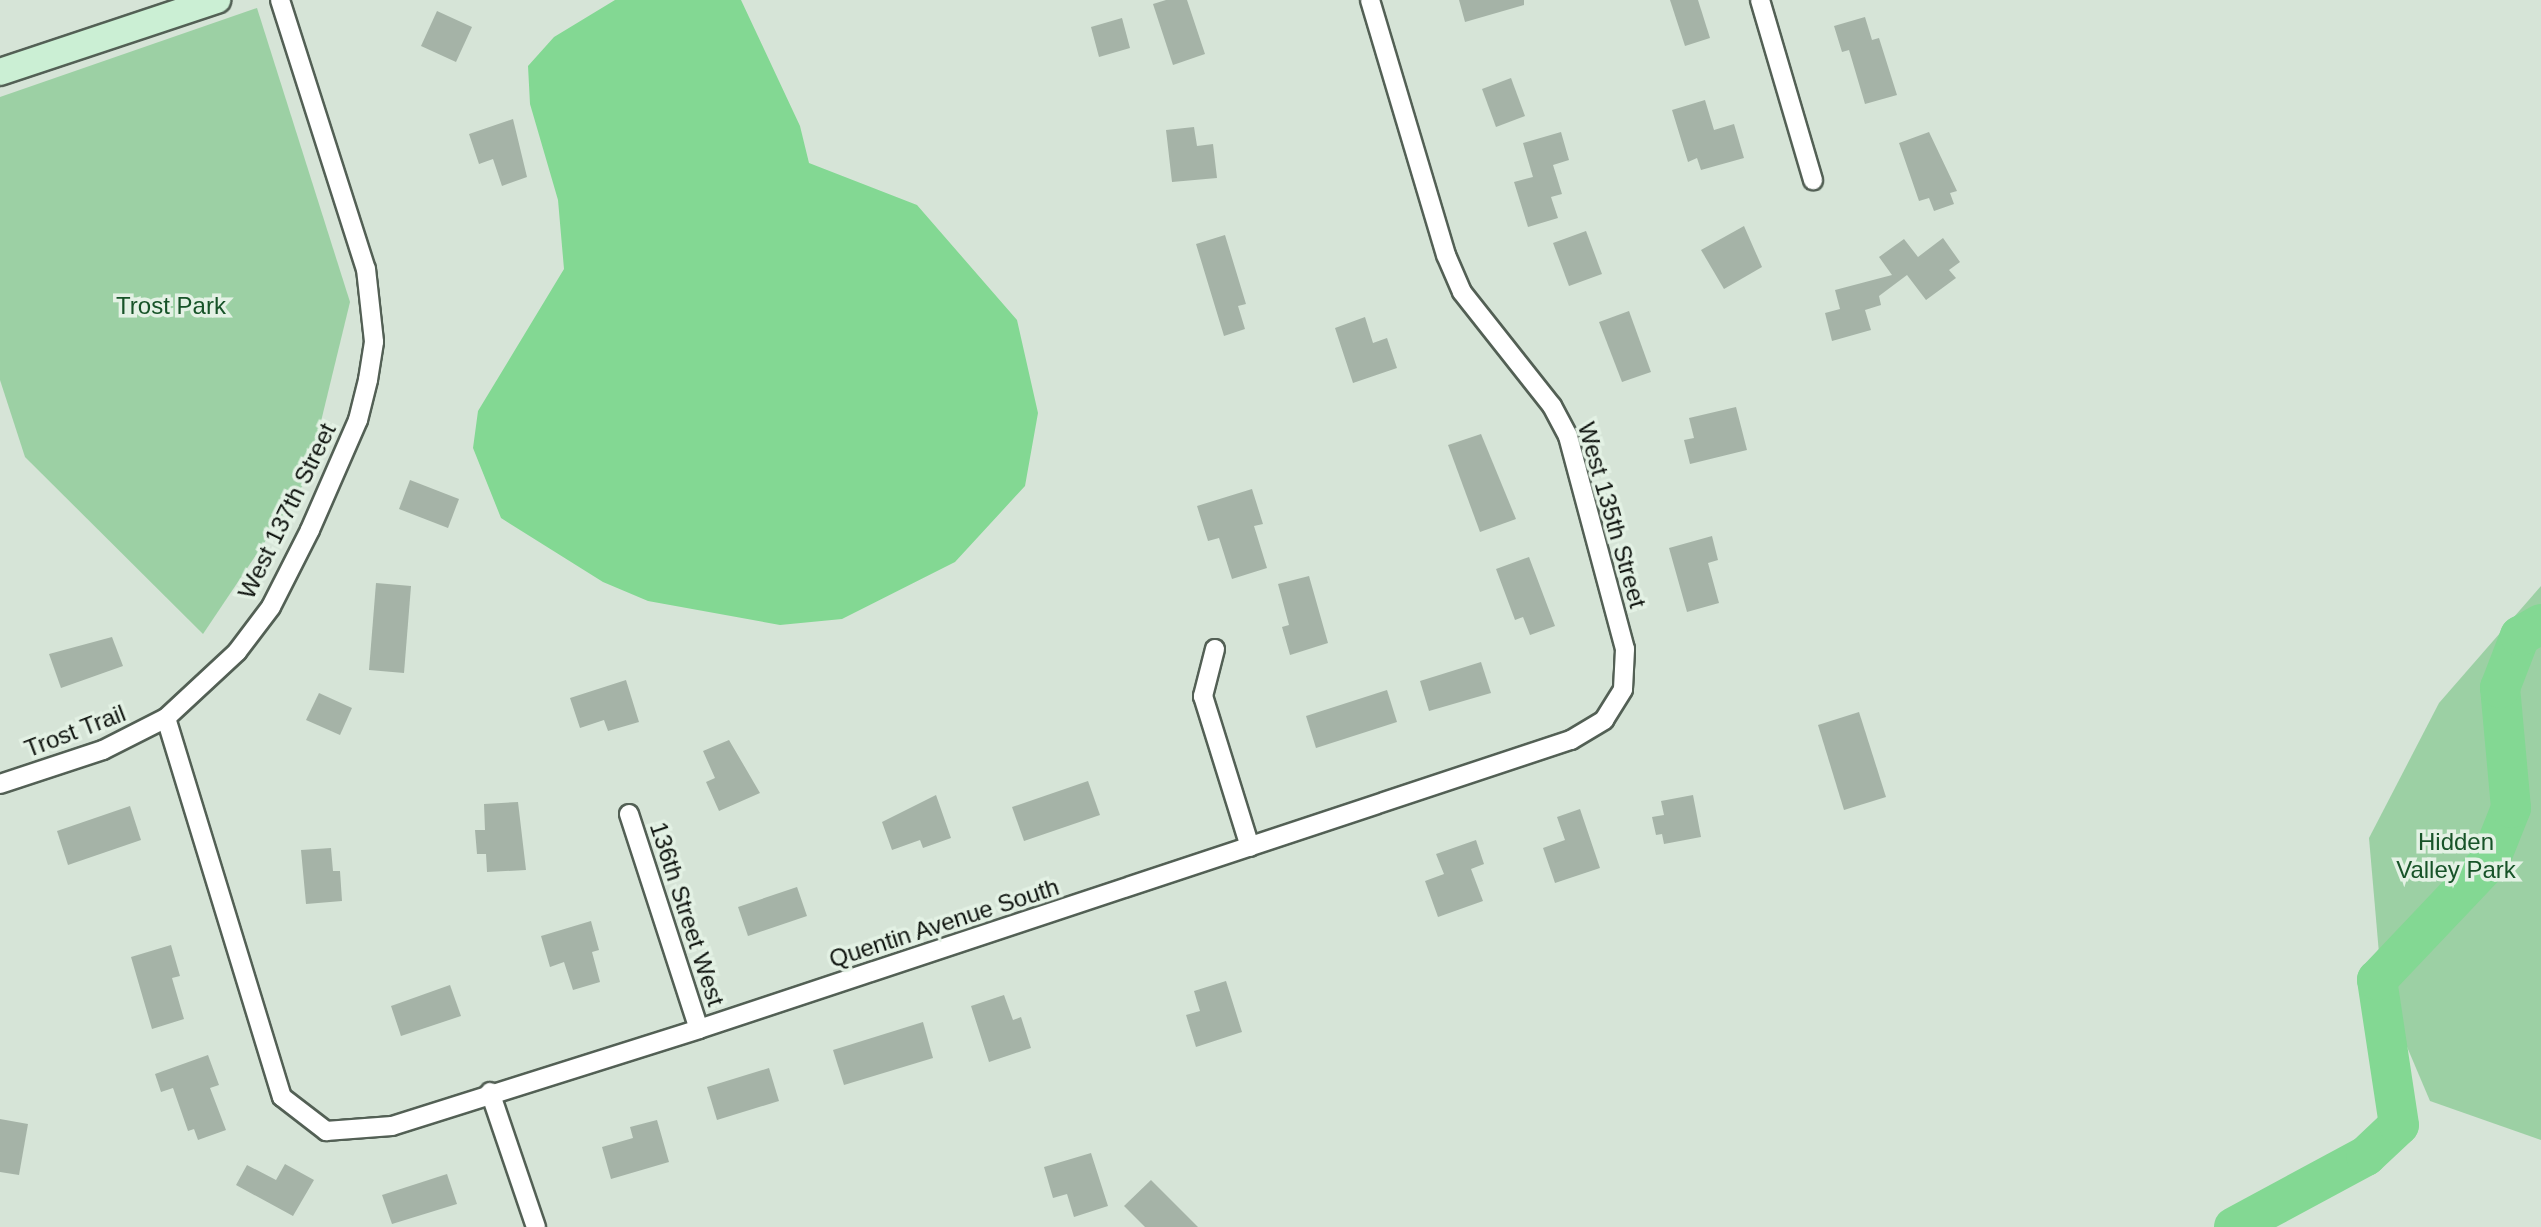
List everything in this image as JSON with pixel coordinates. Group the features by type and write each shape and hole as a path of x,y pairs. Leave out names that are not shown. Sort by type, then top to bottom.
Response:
{"street":[{"path":"0,72 217,0"},
{"name":"West 137th Street","path":"166,718 237,652 271,607 310,530 358,420 368,380 374,342 366,269 280,0"},
{"name":"West 135th Street","path":"1370,0 1446,255 1462,292 1552,406 1568,436 1625,649 1623,689 1616,705"},
{"path":"1760,0 1813,180"},
{"path":"1215,649 1203,696 1250,847"},
{"name":"Quentin Avenue South","path":"166,718 282,1097 326,1131 392,1126 490,1092 699,1029 1571,740 1590,731 1616,705"},
{"name":"Trost Trail","path":"0,784 103,750 166,718"},
{"name":"136th Street West","path":"629,814 699,1029"},
{"path":"490,1092 536,1227"}],"green space":[{"name":"Trost Park","path":"257,8 350,302 307,479 203,634 25,457 0,380 0,97"},
{"name":"Hidden Valley Park","path":"2541,586 2541,1140 2430,1101 2382,988 2369,838 2439,703"}],"shaded area":[{"path":"615,0 741,0 800,126 809,163 917,205 1017,320 1038,413 1025,486 955,562 842,619 780,625 648,601 603,582 501,518 473,448 478,411 564,269 558,200 530,104 528,66 554,37"}],"building":[{"path":"1166,0 1187,0 1205,54 1173,65 1153,4"},
{"path":"1459,0 1524,0 1524,5 1465,22"},
{"path":"1670,0 1698,0 1710,38 1685,46"},
{"path":"437,11 472,27 456,62 421,46"},
{"path":"1865,17 1872,40 1879,38 1897,95 1865,104 1849,50 1842,52 1834,26"},
{"path":"1122,18 1130,48 1099,57 1091,27"},
{"path":"1511,78 1525,116 1496,127 1482,89"},
{"path":"1705,100 1714,130 1734,124 1744,158 1701,170 1697,158 1688,162 1672,110"},
{"path":"513,119 527,177 502,186 493,159 479,164 469,134"},
{"path":"1194,127 1197,146 1213,144 1217,178 1172,182 1166,130"},
{"path":"1561,132 1569,160 1553,165 1562,194 1551,197 1558,218 1528,227 1514,182 1533,177 1523,143"},
{"path":"1929,132 1957,191 1950,193 1954,204 1934,211 1929,198 1919,201 1899,143"},
{"path":"1744,226 1762,267 1724,289 1701,250"},
{"path":"1586,231 1602,274 1569,286 1553,243"},
{"path":"1225,235 1246,304 1238,306 1245,329 1224,336 1196,244"},
{"path":"1943,238 1960,262 1949,270 1956,278 1926,300 1907,275 1879,296 1881,305 1865,310 1871,330 1832,341 1825,313 1840,309 1835,290 1892,275 1879,257 1904,239 1918,257"},
{"path":"1629,311 1651,372 1622,382 1599,322"},
{"path":"1365,317 1373,343 1387,338 1397,368 1353,383 1335,328"},
{"path":"1736,407 1747,450 1690,464 1684,440 1694,438 1689,418"},
{"path":"1481,434 1516,519 1480,532 1448,445"},
{"path":"410,480 459,499 448,528 399,509"},
{"path":"1252,489 1263,524 1254,526 1267,568 1232,579 1219,538 1208,541 1197,506"},
{"path":"1712,536 1718,560 1708,563 1719,603 1687,612 1669,548"},
{"path":"1529,557 1555,626 1530,635 1523,617 1515,620 1496,569"},
{"path":"1309,576 1328,643 1290,655 1282,627 1289,625 1278,584"},
{"path":"376,583 411,586 404,673 369,670"},
{"path":"112,637 123,666 61,688 49,654"},
{"path":"1481,662 1491,693 1429,711 1420,681"},
{"path":"626,680 639,722 608,731 604,720 580,728 570,698"},
{"path":"1387,690 1397,722 1316,748 1306,716"},
{"path":"319,693 352,708 340,735 306,720"},
{"path":"1859,712 1886,797 1844,810 1818,725"},
{"path":"729,740 760,793 719,811 706,782 715,778 703,751"},
{"path":"1088,781 1100,815 1024,841 1012,807"},
{"path":"936,795 951,838 923,848 920,840 892,850 882,822"},
{"path":"1693,795 1701,837 1664,844 1662,834 1656,835 1652,817 1664,815 1661,801"},
{"path":"518,802 526,870 487,872 486,854 477,854 475,830 485,830 484,804"},
{"path":"130,806 141,840 68,865 57,831"},
{"path":"1580,809 1600,868 1555,883 1543,848 1565,840 1557,817"},
{"path":"1476,840 1484,864 1471,869 1483,901 1438,917 1425,881 1444,874 1436,854"},
{"path":"331,848 333,871 340,871 342,901 306,904 301,850"},
{"path":"797,887 807,916 748,936 738,907"},
{"path":"591,921 599,950 592,952 600,982 573,990 564,962 550,967 541,936"},
{"path":"171,945 180,976 172,978 184,1019 152,1029 131,957"},
{"path":"1226,981 1242,1032 1196,1047 1186,1015 1200,1011 1194,991"},
{"path":"450,985 461,1016 401,1036 391,1006"},
{"path":"1004,995 1013,1020 1021,1017 1031,1048 989,1062 971,1006"},
{"path":"923,1022 933,1058 844,1085 833,1050"},
{"path":"208,1055 219,1085 210,1088 226,1130 198,1140 194,1129 188,1131 173,1088 161,1092 155,1074"},
{"path":"769,1068 779,1101 717,1120 707,1087"},
{"path":"0,1119 28,1124 19,1175 0,1172"},
{"path":"657,1120 669,1162 611,1179 602,1147 633,1138 630,1127"},
{"path":"1091,1153 1108,1206 1074,1217 1067,1194 1053,1198 1044,1167"},
{"path":"285,1164 314,1180 293,1216 236,1185 247,1165 276,1180"},
{"path":"447,1174 457,1204 392,1224 382,1195"},
{"path":"1151,1180 1198,1227 1145,1227 1124,1206"}],"waterway":[{"path":"2234,1227 2366,1156 2399,1125 2377,980 2490,861 2511,808 2500,688 2520,636 2541,624"}]}
